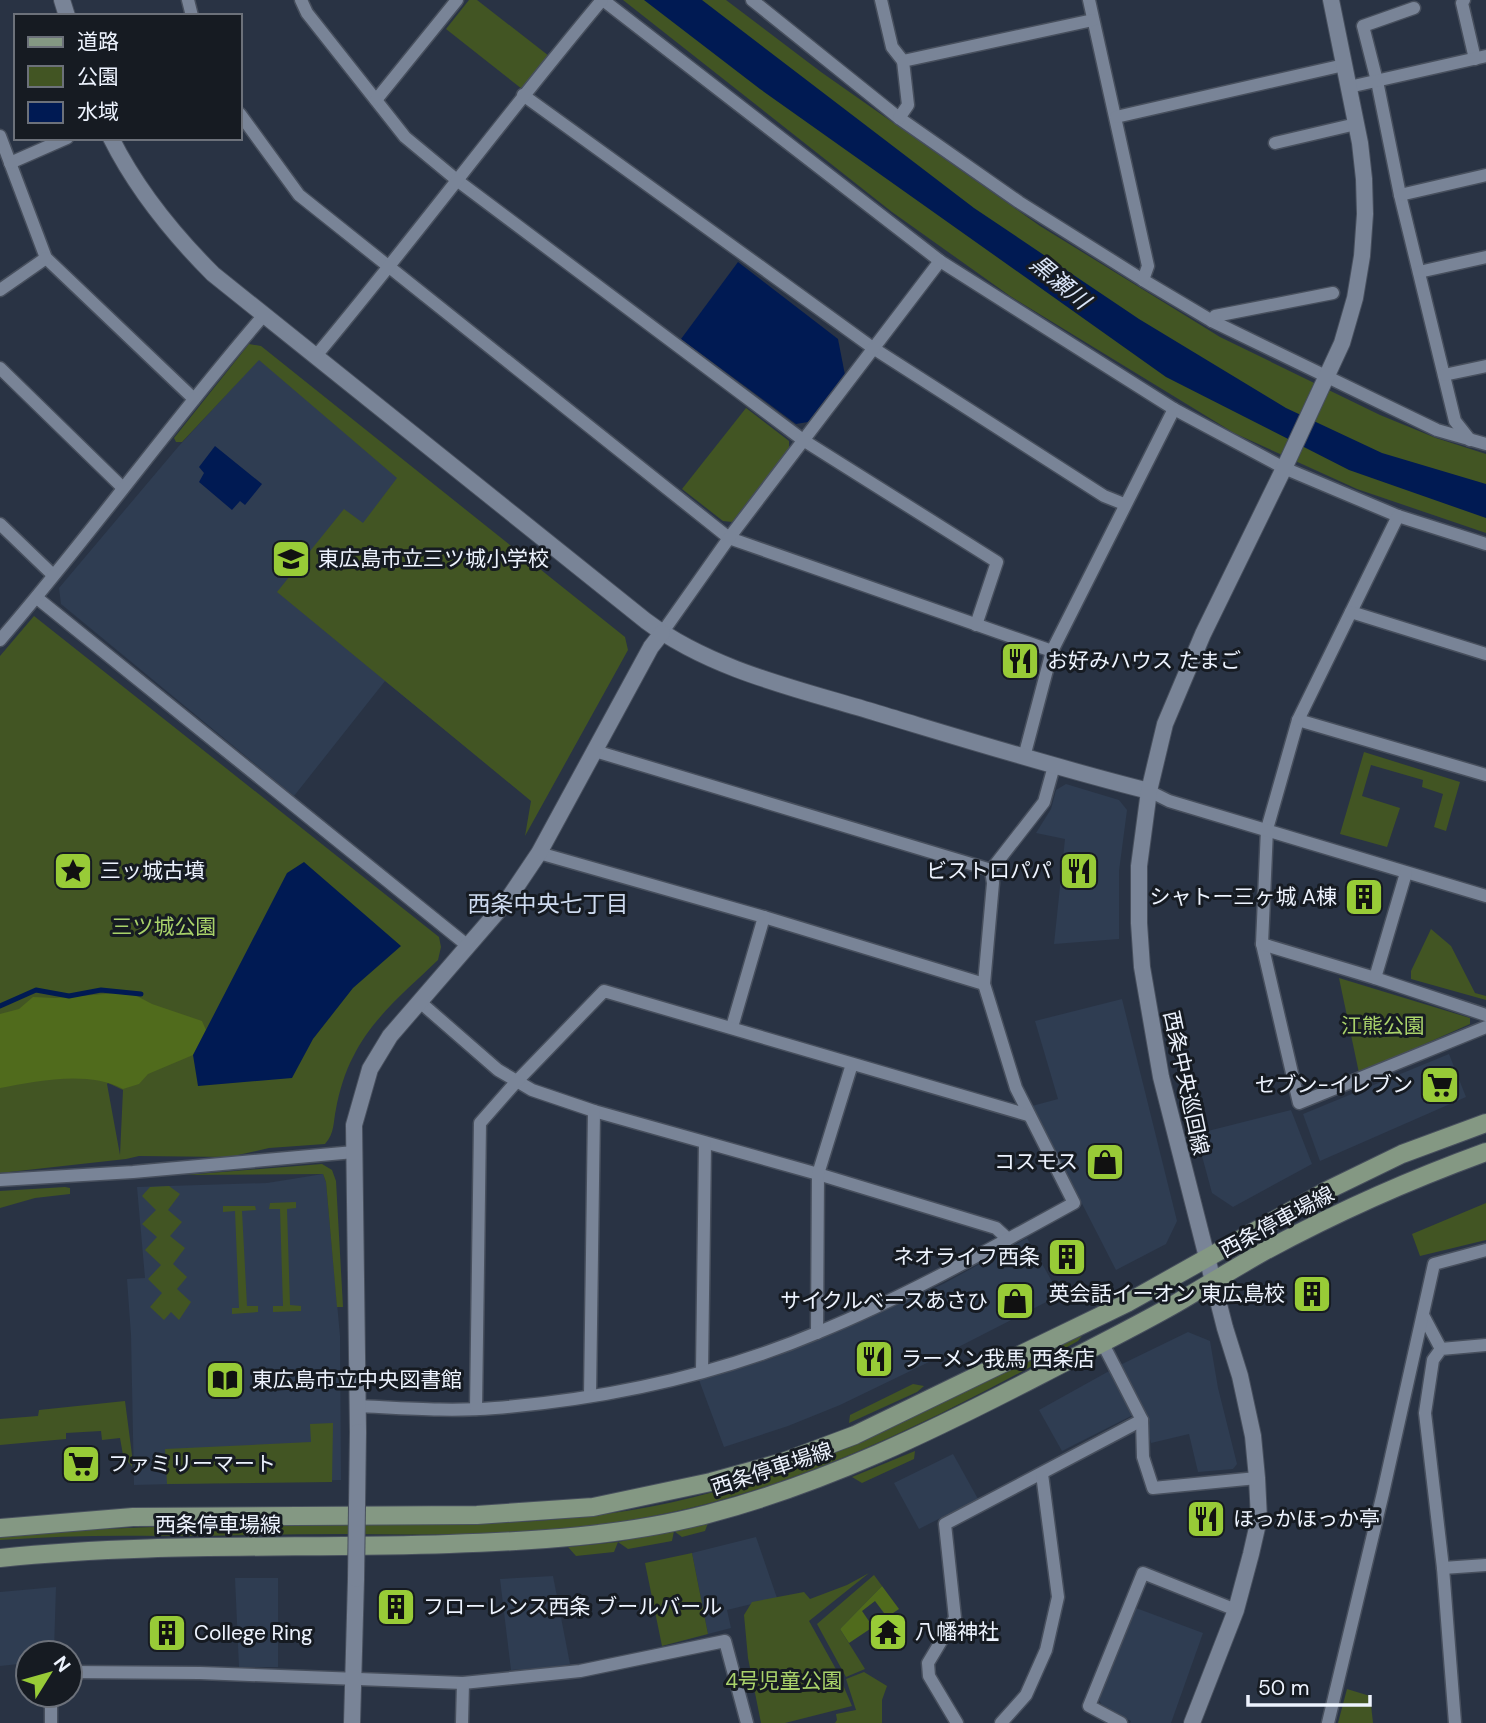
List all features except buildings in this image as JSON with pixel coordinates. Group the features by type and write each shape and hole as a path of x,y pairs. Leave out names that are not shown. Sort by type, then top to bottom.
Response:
{"main road":[{"name":"西条停車場線","path":"0,1528 133,1517 477,1515 593,1507 710,1482 783,1462 855,1435 1127,1303 1328,1190 1402,1154 1486,1123"},
{"name":"西条停車場線","path":"0,1558 118,1549 338,1548 494,1542 596,1534 705,1515 784,1492 883,1454 1102,1342 1264,1252 1368,1200 1428,1173 1486,1152"}],"street":[{"path":"376,100 457,0"},
{"path":"315,357 458,181 523,95 603,0 940,261 1174,409 1286,465 1398,516 1486,544"},
{"path":"752,0 899,117 1018,202 1143,280 1212,321 1325,379 1437,430 1486,444"},
{"path":"881,0 892,47 904,61 908,105 899,117"},
{"path":"1089,0 1148,266 1143,280"},
{"name":"西条中央巡回線","path":"1192,1723 1236,1609 1259,1519 1257,1478 1253,1436 1240,1376 1225,1328 1161,1077 1142,967 1139,866 1149,791 1165,724 1183,679 1325,379 1345,332 1355,298 1362,256 1364,179 1356,124 1331,0"},
{"path":"1349,87 1481,58 1462,3 1464,0"},
{"path":"303,1 405,137 458,181 803,440 997,562 976,625"},
{"path":"1414,8 1363,26 1400,195 1455,421 1470,440"},
{"path":"904,61 1093,20"},
{"path":"1116,117 1344,65"},
{"path":"523,95 873,348 1104,496 1124,505"},
{"path":"242,117 299,195 729,538 1052,651"},
{"path":"1275,143 1356,124"},
{"path":"0,136 46,258 194,399"},
{"path":"10,163 62,140"},
{"path":"112,140 140,188 181,242 213,274 662,633 678,643 736,670 1054,766 1149,791 1169,801 1486,896"},
{"path":"1400,195 1486,175"},
{"path":"1419,272 1486,257"},
{"path":"0,290 46,258"},
{"path":"352,1723 358,1432 354,1125 370,1069 390,1036 506,902 539,853 651,647 729,538 940,261"},
{"path":"1212,321 1215,316 1334,293"},
{"path":"0,640 37,598 263,316"},
{"path":"1444,375 1486,366"},
{"path":"0,369 123,488"},
{"path":"1024,757 1052,651 1174,409"},
{"path":"1398,516 1298,720 1267,829 1262,944 1299,1103 1486,1027"},
{"path":"0,524 53,575"},
{"path":"37,598 468,946"},
{"path":"1351,612 1486,654"},
{"path":"1298,720 1486,775"},
{"path":"595,751 991,870"},
{"path":"357,1406 476,1409 590,1396 702,1371 817,1333 907,1292 1074,1203 1028,1115 984,984 993,883 991,870 1044,802 1054,766"},
{"path":"539,853 764,917 984,984"},
{"path":"1375,978 1406,873"},
{"path":"732,1027 764,917"},
{"path":"1262,944 1486,1015"},
{"path":"476,1409 480,1123 604,991 1028,1115"},
{"path":"419,1002 498,1070 532,1090 594,1111 818,1174 996,1228 1008,1239"},
{"path":"817,1333 818,1174 852,1064"},
{"path":"590,1396 594,1111"},
{"path":"702,1371 705,1143"},
{"path":"0,1180 133,1172 354,1152"},
{"path":"1328,1723 1434,1264 1486,1250"},
{"path":"1423,1315 1441,1349"},
{"path":"1102,1342 1142,1420 1143,1457 1153,1488 1257,1478"},
{"path":"1455,1723 1443,1568 1425,1413 1433,1360 1441,1349 1486,1345"},
{"path":"957,1723 929,1676 928,1663 955,1618 945,1524 1142,1420"},
{"path":"1001,1723 1026,1695 1046,1650 1058,1598 1042,1474"},
{"path":"1443,1568 1486,1565"},
{"path":"1121,1723 1089,1706 1143,1573 1236,1609"},
{"path":"84,1672 200,1673 463,1683 580,1671 725,1642 747,1723"},
{"path":"462,1723 463,1683"}],"shaded area":[{"name":"東広島市立三ツ城小学校","path":"259,359 466,530 532,801 385,681 294,796 61,604 59,588 178,447"},
{"path":"1066,784 1119,800 1127,810 1119,871 1119,939 1054,944 1065,839 1036,833 1051,809 1056,790"},
{"path":"1122,999 1177,1221 1166,1244 1116,1270 1032,1106 1058,1099 1035,1021"},
{"path":"1449,1054 1466,1097 1320,1161 1303,1114"},
{"path":"1291,1110 1312,1164 1233,1207 1212,1193 1196,1134"},
{"path":"323,1174 326,1182 340,1336 341,1480 134,1485 127,1279 145,1278 137,1187 267,1183"},
{"path":"1027,1238 1060,1295 840,1405 724,1447 699,1380 773,1358 872,1316 943,1284"},
{"path":"1188,1332 1210,1341 1218,1388 1237,1464 1233,1469 1198,1472 1189,1434 1151,1443 1141,1406 1118,1366"},
{"path":"1111,1370 1135,1414 1062,1451 1039,1410"},
{"path":"953,1454 978,1499 919,1529 894,1483"},
{"path":"756,1537 777,1598 727,1610 731,1628 708,1634 692,1553"},
{"path":"553,1576 570,1664 511,1670 500,1579"},
{"path":"235,1578 278,1578 278,1667 239,1667"},
{"path":"56,1587 54,1639 14,1639 14,1664 0,1666 0,1592"},
{"path":"1136,1608 1203,1633 1171,1723 1130,1723 1131,1721 1104,1709 1098,1698"}],"green space":[{"path":"469,0 477,0 549,56 522,89 446,29"},
{"path":"623,0 726,0 821,72 1040,226 1220,337 1380,415 1436,438 1486,454 1486,533 1357,489 1234,433 1010,296 892,212"},
{"path":"249,344 261,346 625,637 628,650 525,836 531,801 277,592 344,509 363,523 397,478 259,360 182,442 176,442 174,438"},
{"path":"746,408 789,441 789,448 732,522 723,521 682,489"},
{"name":"三ツ城公園","path":"34,616 439,937 441,947 438,960 380,1017 353,1057 337,1102 332,1132 325,1144 269,1148 229,1157 139,1156 0,1173 0,656","holes":["107,1084 123,1090 120,1155"]},
{"path":"1364,752 1460,782 1446,831 1434,827 1443,794 1422,787 1423,780 1371,765 1362,796 1400,808 1387,847 1340,834"},
{"path":"1431,929 1451,946 1475,993 1486,996 1486,1000 1411,979 1411,971"},
{"name":"江熊公園","path":"1339,978 1470,1018 1470,1024 1359,1073"},
{"path":"117,993 135,995 152,1004 202,1021 206,1030 193,1055 148,1074 139,1084 123,1089 109,1083 78,1078 0,1088 0,1014 19,1009 33,997"},
{"path":"322,1164 332,1170 336,1181 343,1307 337,1307 326,1182 323,1174 185,1175"},
{"path":"169,1186 180,1194 168,1210 182,1222 170,1236 185,1248 173,1264 187,1277 177,1289 191,1302 179,1320 171,1312 164,1320 150,1307 162,1293 148,1279 161,1265 145,1250 157,1237 142,1224 156,1210 142,1196 150,1187"},
{"path":"70,1188 70,1194 35,1198 0,1208 0,1191"},
{"path":"296,1202 296,1208 287,1209 290,1305 301,1306 301,1311 273,1312 273,1306 283,1306 280,1209 269,1209 270,1203"},
{"path":"1486,1203 1486,1240 1420,1256 1412,1234"},
{"path":"223,1206 255,1206 256,1210 242,1211 247,1306 258,1306 258,1312 232,1314 232,1308 239,1308 235,1211 223,1212"},
{"path":"1082,1336 1078,1341 966,1401 853,1454 735,1496 674,1512 611,1523 510,1532 101,1536 0,1540 0,1536 152,1527 533,1521 669,1503 770,1475 818,1457 912,1416 1051,1347"},
{"path":"913,1384 924,1386 917,1392 849,1423 850,1415"},
{"path":"125,1401 132,1467 123,1455 120,1438 102,1440 101,1431 66,1433 66,1439 0,1445 0,1419 38,1416 39,1410"},
{"path":"333,1423 332,1482 167,1484 165,1449 311,1442 310,1424"},
{"path":"915,1451 914,1459 862,1483 852,1477"},
{"path":"708,1523 705,1531 682,1537 674,1531 672,1541 628,1549 618,1542"},
{"path":"618,1542 614,1552 576,1556 568,1547"},
{"path":"692,1553 708,1634 662,1646 645,1563"},
{"name":"4号児童公園","path":"869,1573 809,1621 837,1671 818,1680 822,1687 840,1678 852,1706 785,1723 761,1723 748,1658 744,1615 752,1602 804,1592 810,1599 847,1585"},
{"path":"874,1575 882,1586 840,1629 865,1669 846,1677 817,1624"},
{"path":"882,1586 899,1609 887,1617 875,1601 862,1611 873,1627 849,1643 840,1629"},
{"path":"864,1672 887,1686 882,1700 882,1723 835,1723 836,1714 856,1710 846,1679"},
{"path":"1347,1689 1370,1696 1373,1723 1338,1723"}],"water":[{"name":"黒瀬川","path":"644,0 702,0 974,208 1139,319 1286,408 1382,453 1486,484 1486,518 1349,470 1166,377 760,89"},
{"path":"738,262 838,339 845,375 808,422 796,424 681,339"},
{"path":"215,446 262,484 245,505 240,501 232,510 199,482 204,473 199,467"},
{"path":"304,862 401,946 353,988 313,1039 292,1078 198,1086 193,1055 287,873"}],"waterway":[{"path":"0,1006 36,990 69,996 101,990 141,994"}],"place":[{"name":"東広島市立三ツ城小学校","path":"291,559"},
{"name":"お好みハウス たまご","path":"1020,661"},
{"name":"三ッ城古墳","path":"73,871"},
{"name":"ビストロパパ","path":"1079,871"},
{"name":"シャトー三ヶ城 A棟","path":"1364,897"},
{"name":"セブン-イレブン","path":"1440,1085"},
{"name":"コスモス","path":"1105,1162"},
{"name":"ネオライフ西条","path":"1067,1257"},
{"name":"英会話イーオン 東広島校","path":"1312,1294"},
{"name":"サイクルベースあさひ","path":"1015,1301"},
{"name":"ラーメン我馬 西条店","path":"874,1359"},
{"name":"東広島市立中央図書館","path":"225,1380"},
{"name":"ファミリーマート","path":"81,1464"},
{"name":"ほっかほっか亭","path":"1206,1519"},
{"name":"フローレンス西条 ブールバール","path":"396,1607"},
{"name":"八幡神社","path":"888,1632"},
{"name":"College Ring","path":"167,1633"}],"district":[{"name":"西条中央七丁目","path":"548,904"}]}
